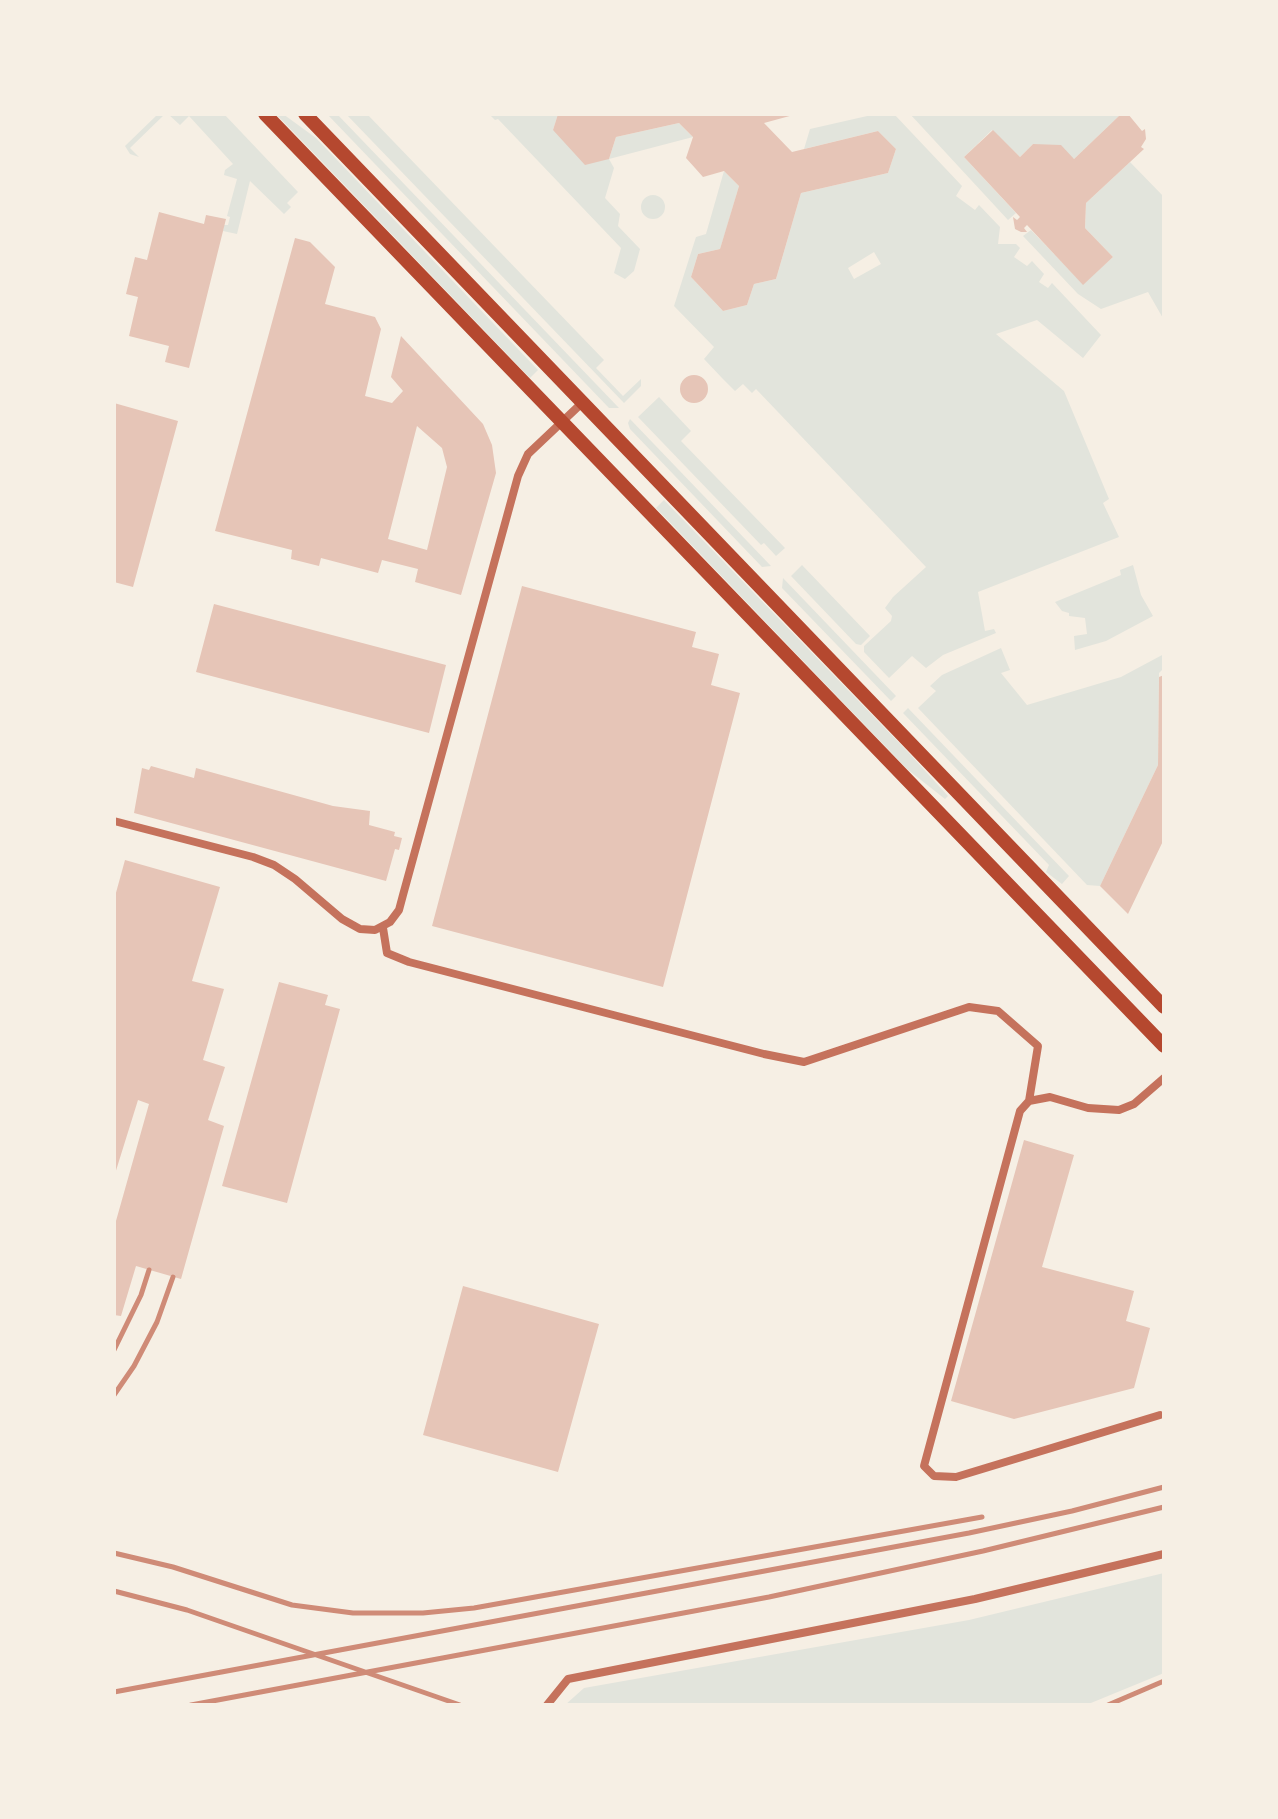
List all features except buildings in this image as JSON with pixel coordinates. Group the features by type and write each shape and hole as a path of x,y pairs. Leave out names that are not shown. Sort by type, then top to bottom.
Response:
{"main road":[{"path":"265,114 1164,1046"},
{"path":"305,114 1164,1007"}],"street":[{"path":"114,821 263,861 295,879 352,925 368,930 383,928 395,917 403,895 518,476 528,454 583,402"},
{"path":"383,928 387,953 409,962 804,1062 969,1007 998,1011 1038,1046 1029,1101 1020,1111 924,1466 934,1476 956,1477 1160,1415"},
{"path":"1029,1101 1050,1097 1097,1110 1119,1110 1134,1104 1164,1078"},
{"path":"547,1705 568,1679 975,1599 1164,1554"}],"shaded area":[{"path":"158,114 165,114 130,148 139,157 130,154 125,146"},
{"path":"168,114 224,114 298,192 287,203 291,207 284,214 250,181 237,234 223,231 224,225 228,225 230,217 227,216 237,179 224,175 233,164 189,116 180,125"},
{"path":"276,114 283,114 316,138 538,370 530,378"},
{"path":"327,114 337,114 619,408 609,408"},
{"path":"346,114 367,114 604,360 596,368 623,396 641,379 641,386 624,403"},
{"path":"489,114 558,114 553,130 609,159 614,168 605,198 620,214 618,226 640,249 634,271 625,279 614,273 621,248 498,119"},
{"path":"876,114 894,114 962,186 956,196 975,210 979,205 1000,227 998,244 1016,244 1020,248 1014,257 1027,266 1032,261 1044,274 1039,282 1048,288 1052,283 1101,335 1083,358 1037,320 996,334 1064,391 1109,499 1103,503 1119,537 978,592 985,631 994,629 996,633 943,655 926,668 912,656 889,678 864,652 864,646 891,621 892,616 885,608 893,597 926,567 756,389 752,393 743,384 735,391 722,378 704,359 714,347 674,306 696,237 706,234 724,171 739,186 726,230 720,249 698,254 691,277 723,311 747,305 754,284 776,279 801,193 888,173 896,149 878,131 804,149 810,129","holes":["874,252 881,264 854,279 848,268"]},
{"path":"910,114 1121,114 1074,159 1033,144 1020,157 992,130 964,157 1016,213 1008,220"},
{"path":"679,123 693,137 609,159 616,137"},
{"path":"1130,162 1164,197 1164,320 1148,292 1101,309 1078,294 1023,236 1031,230 1083,284 1113,257 1085,228 1086,203"},
{"path":"653,195 662,198 665,207 662,216 653,219 644,216 641,207 644,198"},
{"path":"659,397 691,431 681,441 785,548 776,556 764,543 761,545 638,417"},
{"path":"630,419 771,566 762,567 630,429"},
{"path":"664,500 908,752 948,796 945,799 907,769 656,508"},
{"path":"802,565 870,636 861,645 856,644 791,576"},
{"path":"1133,565 1141,595 1153,616 1106,641 1075,650 1074,636 1087,634 1085,618 1069,616 1055,602 1121,575 1120,570"},
{"path":"783,578 896,696 891,701 782,588"},
{"path":"1001,648 1010,670 1001,673 1027,705 1121,677 1164,654 1164,668 1159,673 1158,765 1100,886 1087,885 918,708 936,691 930,686 942,675"},
{"path":"908,708 1069,876 1062,884 1046,872 1049,865 903,713"},
{"path":"1164,1573 1164,1673 1086,1705 565,1705 584,1688 969,1620"}],"railway":[{"path":"114,1350 141,1295 149,1270"},
{"path":"114,1395 134,1366 157,1322 173,1277"},
{"path":"114,1692 969,1533 1164,1487"},
{"path":"191,1705 769,1597 983,1551 1164,1507"},
{"path":"114,1553 173,1567 292,1605 353,1613 423,1613 474,1608 982,1517"},
{"path":"114,1591 187,1610 460,1705"},
{"path":"1108,1705 1164,1681"}]}
